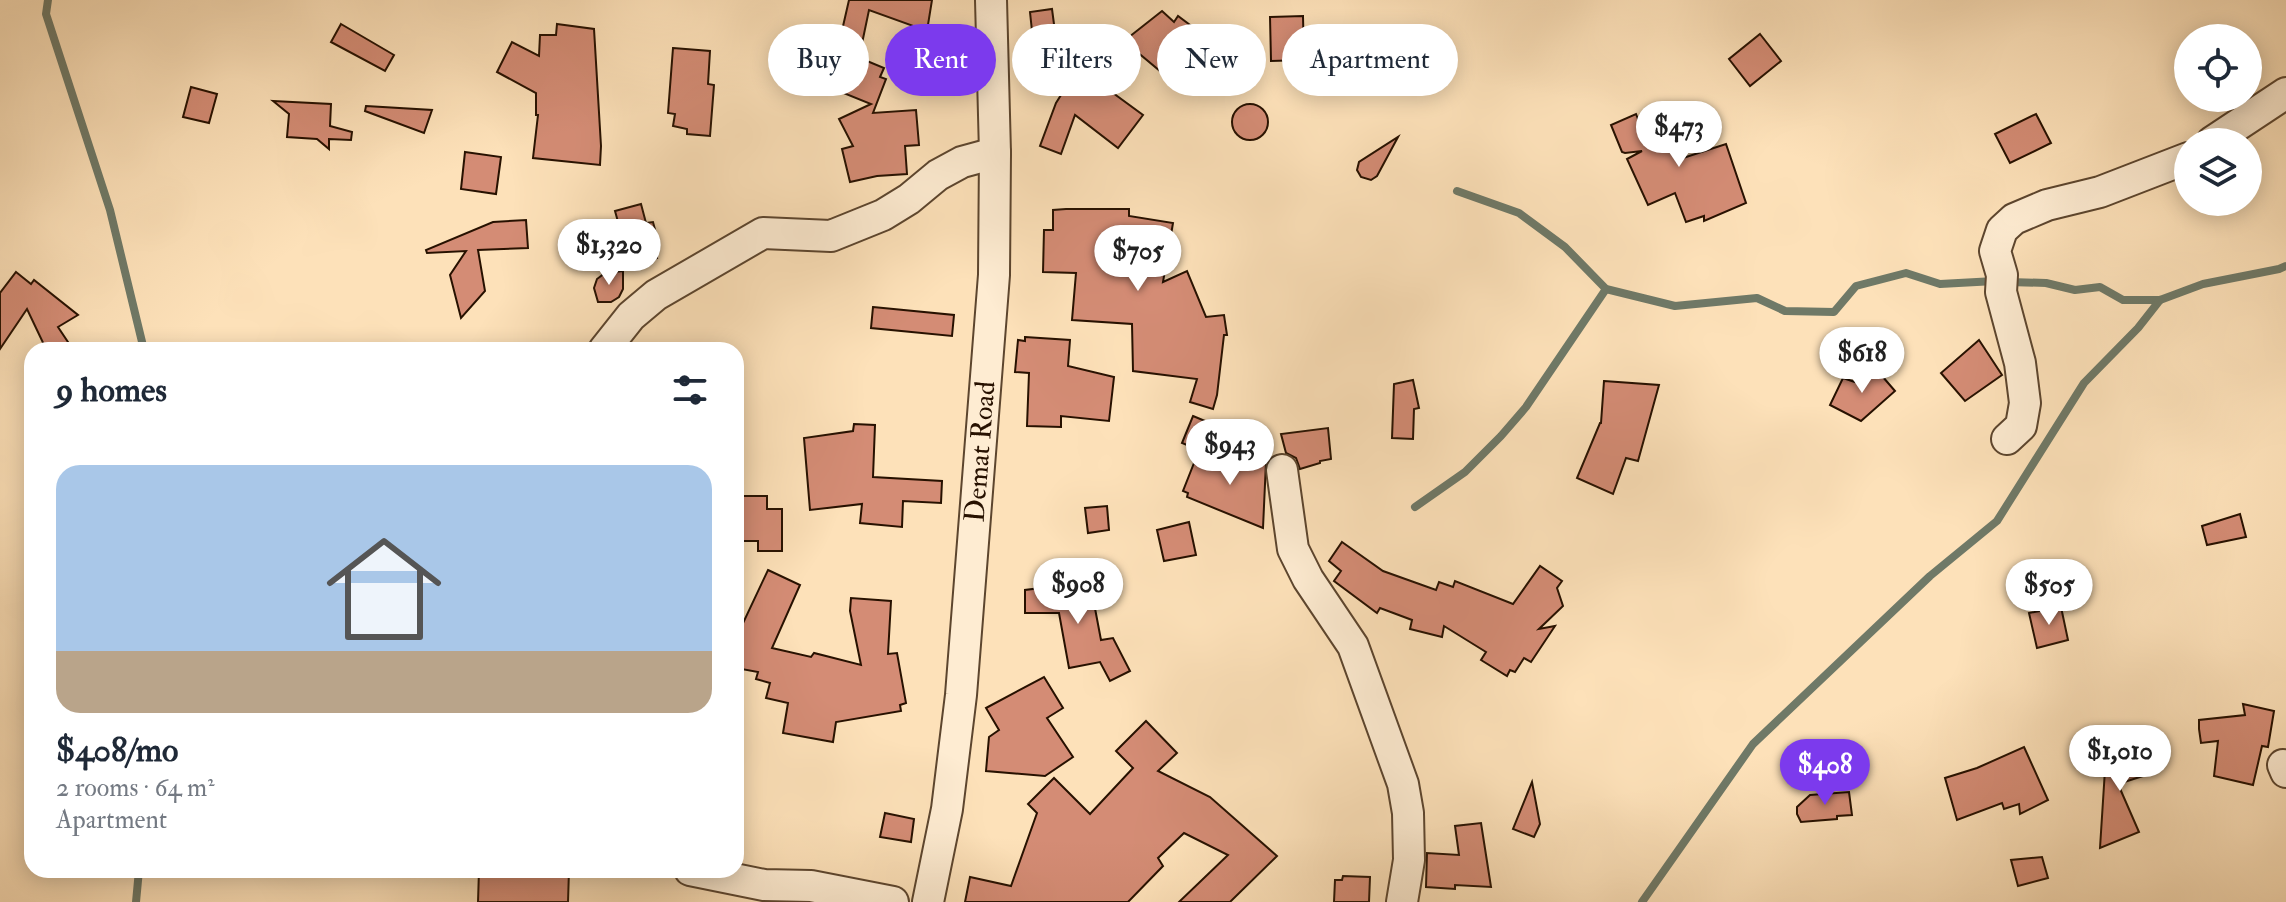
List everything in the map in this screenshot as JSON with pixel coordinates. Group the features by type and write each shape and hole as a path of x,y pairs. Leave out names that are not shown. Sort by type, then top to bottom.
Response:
{"street":[{"name":"Demat Road","path":"928,902 947,809 961,695 994,275 991,0"},
{"path":"2233,128 2286,93"},
{"path":"611,342 631,316 656,295 763,233 831,236 883,215 938,175 962,162 995,153"},
{"path":"2007,439 2021,426 2025,403 2020,363 1995,251 2002,230 2014,219 2047,205 2100,192 2174,163"},
{"path":"1282,470 1293,549 1308,579 1353,646 1403,784 1408,813 1409,860 1402,902"},
{"path":"729,878 764,885 811,886 893,902"}],"building":[{"path":"849,0 932,0 928,24 908,24 869,10 866,24 844,24"},
{"path":"1052,9 1054,24 1031,24 1030,12"},
{"path":"1162,11 1174,22 1178,16 1189,24 1157,24 1157,68 1141,55 1141,28"},
{"path":"1303,16 1303,24 1282,24 1282,61 1271,61 1270,17"},
{"path":"341,24 394,55 385,71 331,42"},
{"path":"557,24 594,29 600,165 533,158 538,115 536,93 497,72 512,42 539,56 540,35 556,35"},
{"path":"1760,34 1781,61 1750,86 1729,59"},
{"path":"673,48 710,51 708,84 714,85 710,136 687,134 687,129 673,126 675,114 668,113"},
{"path":"869,62 884,68 880,77 885,79 873,113 916,110 919,145 905,146 907,174 850,182 842,149 853,146 839,119 871,104 851,96 869,96"},
{"path":"191,87 217,94 209,123 183,117"},
{"path":"1060,96 1117,96 1143,115 1118,148 1075,115 1061,154 1040,146"},
{"path":"273,101 331,104 330,126 352,132 351,140 329,139 329,149 317,139 287,137 289,114"},
{"path":"1250,104 1263,109 1268,122 1263,135 1250,140 1237,135 1232,122 1237,109"},
{"path":"366,106 432,110 424,133 365,111"},
{"path":"1660,110 1680,159 1726,144 1746,203 1704,221 1704,216 1686,222 1675,193 1648,205 1627,159 1642,151 1622,152 1611,125 1636,114 1638,119"},
{"path":"2036,114 2051,143 2010,163 1995,134"},
{"path":"1398,137 1377,176 1371,180 1361,177 1357,170 1359,162"},
{"path":"465,152 501,157 496,194 461,189"},
{"path":"641,204 646,223 653,222 658,241 653,242 657,258 630,265 615,211"},
{"path":"1129,209 1129,216 1173,223 1163,282 1187,271 1206,317 1224,315 1227,335 1224,335 1213,409 1190,402 1197,379 1133,371 1132,324 1072,320 1076,273 1043,272 1044,230 1053,230 1053,210"},
{"path":"526,220 528,248 478,250 485,291 461,318 450,275 466,251 427,253 426,250 493,222"},
{"path":"623,271 623,289 619,297 611,302 598,302 594,288 597,279 605,273"},
{"path":"16,272 31,284 34,280 78,315 58,327 68,342 43,342 27,309 0,349 0,293"},
{"path":"873,307 954,315 952,336 871,328"},
{"path":"1025,337 1070,340 1068,366 1114,377 1109,421 1061,416 1061,427 1027,426 1029,373 1015,372 1018,340 1025,341"},
{"path":"1979,340 2002,375 1965,401 1941,373"},
{"path":"1876,369 1895,391 1861,421 1830,405 1843,378 1855,382 1868,371 1871,374"},
{"path":"1413,380 1419,408 1414,409 1413,439 1392,438 1394,384"},
{"path":"1604,381 1659,385 1638,461 1626,458 1613,494 1577,478 1601,423"},
{"path":"1193,416 1222,428 1211,455 1182,443"},
{"path":"854,424 875,425 873,477 942,481 941,503 903,501 902,527 860,523 862,504 810,510 804,438 853,431"},
{"path":"1328,428 1331,459 1300,469 1296,458 1286,453 1281,434"},
{"path":"1196,458 1266,462 1263,528 1187,497 1188,493 1183,491"},
{"path":"744,496 767,496 767,509 782,509 782,551 758,551 758,541 744,541"},
{"path":"1107,506 1109,530 1088,533 1085,508"},
{"path":"2240,514 2246,537 2207,545 2202,526"},
{"path":"1189,522 1196,555 1164,561 1157,530"},
{"path":"1342,542 1383,571 1436,590 1439,582 1453,587 1455,581 1513,604 1540,566 1562,581 1557,588 1563,606 1539,629 1555,626 1531,662 1524,658 1515,672 1510,670 1507,676 1481,660 1486,652 1444,626 1442,637 1410,629 1412,620 1380,608 1377,613 1334,581 1341,571 1329,561"},
{"path":"768,570 800,585 772,648 811,657 814,653 861,665 850,611 851,598 891,601 888,654 897,653 906,703 900,705 901,711 836,722 833,742 783,733 788,703 766,698 770,683 756,679 758,672 744,669 744,621"},
{"path":"1090,582 1101,640 1113,638 1130,671 1110,681 1100,662 1069,668 1059,613 1025,613 1025,590"},
{"path":"2061,607 2068,640 2037,648 2029,613"},
{"path":"1044,677 1063,708 1047,718 1073,757 1045,776 986,771 989,737 999,730 986,708"},
{"path":"2243,704 2274,711 2268,747 2262,746 2253,785 2214,776 2218,741 2201,743 2199,729 2199,720 2245,715"},
{"path":"1146,721 1177,753 1158,771 1210,797 1277,856 1230,902 1179,902 1228,855 1184,833 1158,858 1163,866 1128,902 965,902 970,877 1011,886 1037,813 1028,804 1054,778 1090,814 1133,768 1116,751"},
{"path":"2116,746 2140,749 2149,774 2118,784 2139,832 2100,848 2106,754"},
{"path":"2024,747 2048,800 2020,814 2019,804 2004,809 2002,803 1957,820 1945,778"},
{"path":"1532,782 1540,824 1534,837 1513,829"},
{"path":"1849,792 1852,815 1801,822 1797,807 1810,795"},
{"path":"885,813 914,819 911,842 880,837"},
{"path":"1481,823 1491,887 1426,887 1427,853 1459,855 1455,826"},
{"path":"2042,857 2048,878 2018,886 2011,860"},
{"path":"1343,876 1370,877 1369,902 1334,902 1335,880 1342,880"},
{"path":"479,878 569,878 568,902 478,902"}],"waterway":[{"path":"48,0 46,14 110,210 142,342"},
{"path":"1457,191 1519,213 1565,247 1606,289 1675,306 1757,298 1785,311 1834,312 1856,286 1906,273 1940,284 1995,281"},
{"path":"2009,282 2046,283 2075,290 2100,287 2123,300 2160,300 2203,284 2286,266"},
{"path":"1415,507 1465,472 1501,436 1526,407 1606,289"},
{"path":"1642,902 1753,744 1930,576 1997,521 2084,383 2138,328 2160,300"},
{"path":"136,902 138,878"}]}
